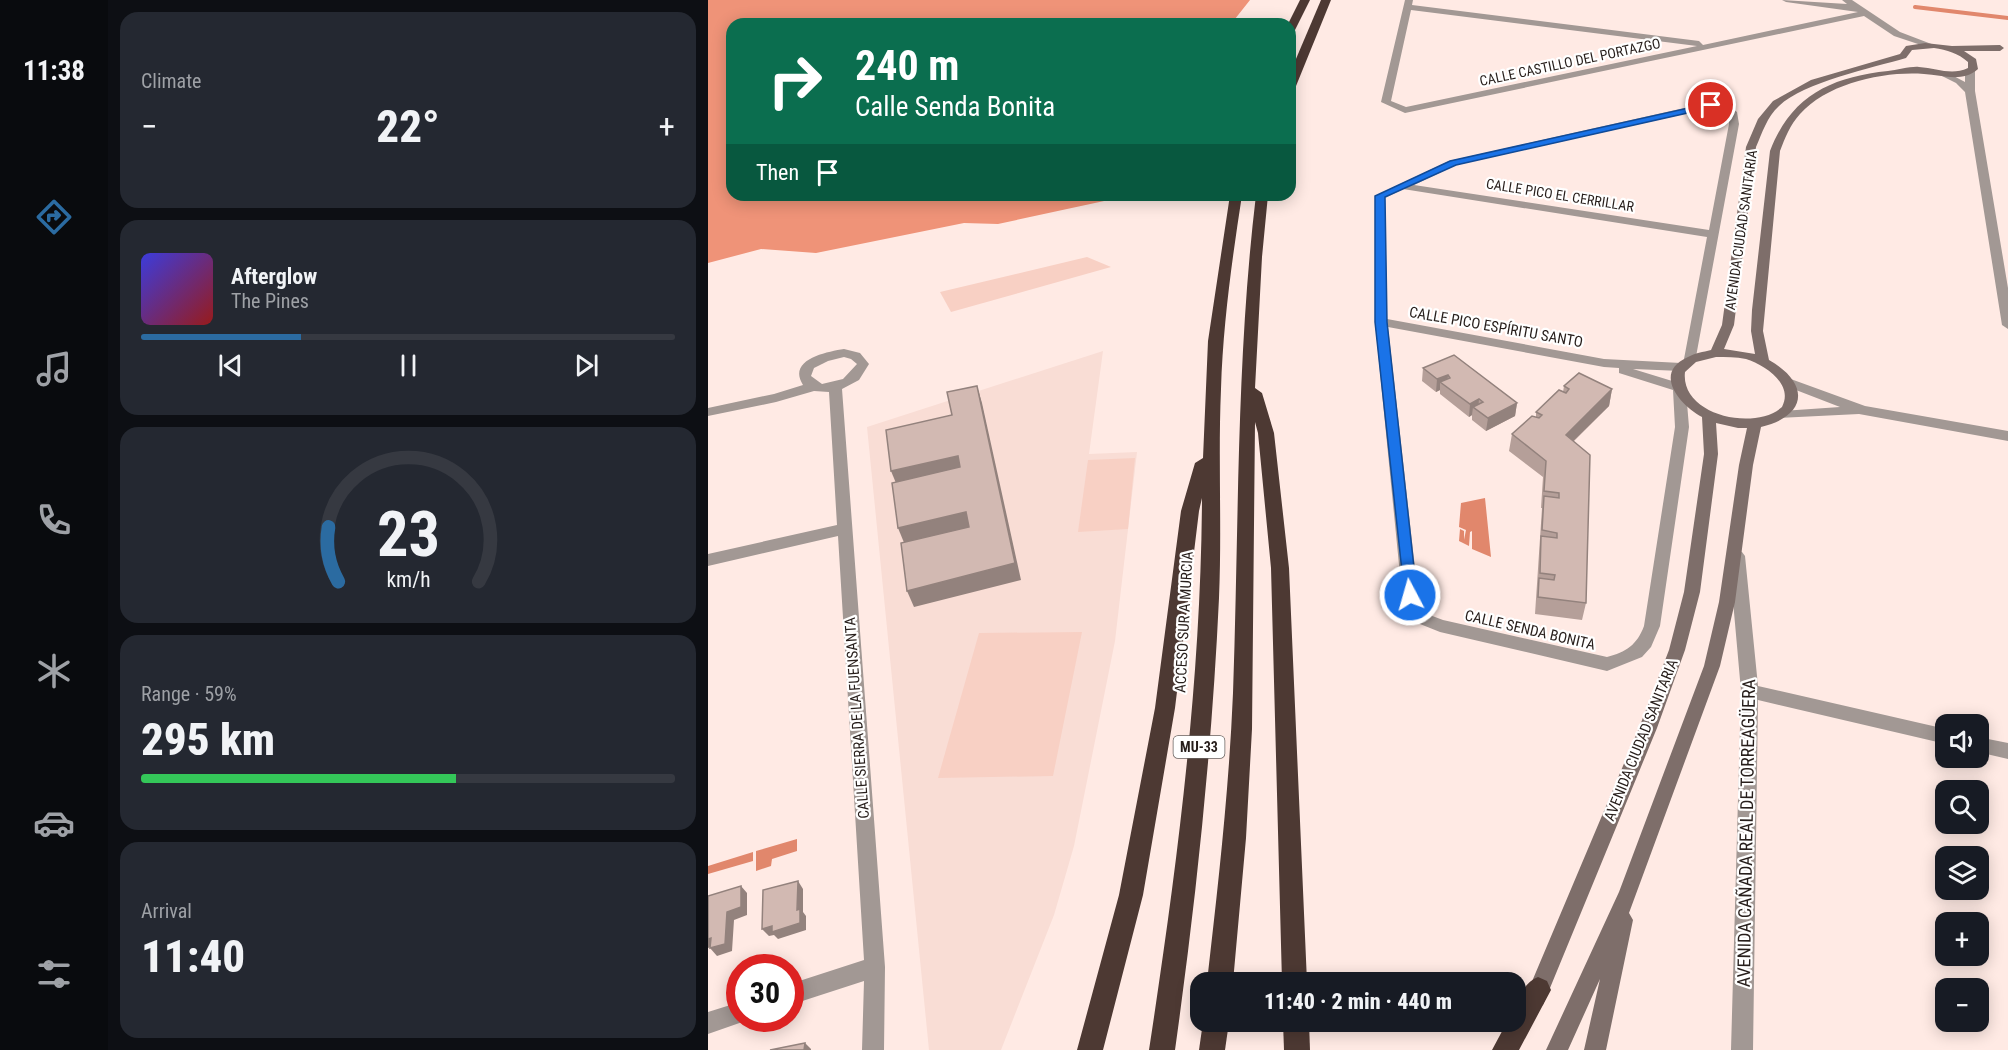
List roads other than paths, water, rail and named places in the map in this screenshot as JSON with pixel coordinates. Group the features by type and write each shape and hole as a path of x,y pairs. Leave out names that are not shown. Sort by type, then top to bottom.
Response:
{"highway":[{"path":"1296,18 1305,0"},
{"path":"1296,72 1326,0"},
{"name":"ACCESO SUR A MURCIA","path":"1162,1050 1182,911 1203,701 1210,582 1210,441 1219,301 1235,201"},
{"name":"MU-33","path":"1221,972 1235,828 1243,696 1248,374 1252,282 1261,201"},
{"path":"1248,374 1266,433 1280,568 1295,972"},
{"path":"1089,1050 1131,895 1165,708 1190,511 1210,441"},
{"path":"1505,1050 1538,990"},
{"path":"1212,1050 1215,1032"},
{"path":"1296,1032 1297,1050"}],"street":[{"path":"1786,0 1860,11"},
{"path":"1846,0 1897,34 1930,45 2004,48"},
{"path":"1408,4 1711,46"},
{"name":"CALLE CASTILLO DEL PORTAZGO","path":"1408,4 1386,102 1405,110 1711,46 1860,11"},
{"path":"1897,34 1905,43 1904,53 1912,66 1943,74 1959,74 1970,71 1975,66 1965,54 1945,47"},
{"name":"AVENIDA CIUDAD SANITARIA","path":"1716,352 1728,325 1751,147 1763,119 1776,103 1814,82 1904,53 1915,46 1930,45"},
{"path":"1973,61 1986,52 2004,48"},
{"name":"AVENIDA CIUDAD SANITARIA","path":"1763,362 1757,332 1758,310 1775,151 1782,129 1807,102 1843,85 1889,73 1925,71"},
{"path":"1970,71 1970,91 2008,325"},
{"path":"1943,74 1959,81 1970,91"},
{"name":"CALLE SENDA BONITA","path":"1678,389 1682,428 1652,626 1646,643 1632,657 1607,664 1599,663 1440,626 1421,618 1410,595 1381,322 1378,203 1380,196 1453,163 1711,105 1731,109 1734,114 1734,124 1712,234"},
{"name":"CALLE PICO EL CERRILLAR","path":"1402,186 1712,234"},
{"path":"1712,234 1686,363 1677,377 1678,389 1690,405 1709,416 1724,421 1755,423 1770,421 1782,415 1790,406 1792,397 1788,381"},
{"name":"CALLE PICO ESPÍRITU SANTO","path":"1381,322 1604,363 1678,389"},
{"path":"1686,363 1716,352 1740,354 1763,362 1788,381 1862,410 2008,436"},
{"path":"708,412 776,398 814,386 835,386 855,377 863,364 860,358 844,353 833,354 813,363 807,369 805,376 807,382 814,386"},
{"name":"CALLE PICO ESPÍRITU SANTO","path":"1604,363 1686,363"},
{"name":"CALLE SIERRA DE LA FUENSANTA","path":"835,386 875,967 873,1050"},
{"path":"1782,415 1862,410"},
{"name":"AVENIDA CIUDAD SANITARIA","path":"1519,1050 1538,990 1648,728 1677,650 1692,592 1710,466 1709,416"},
{"path":"1557,1050 1628,894 1700,704 1712,666 1727,602 1746,465 1755,423"},
{"path":"708,560 845,529"},
{"name":"AVENIDA CAÑADA REAL DE TORREAGÜERA","path":"1736,544 1750,691 1742,1050"},
{"path":"1750,691 1935,733"},
{"path":"1989,747 2008,751"},
{"path":"1595,1050 1628,894"},
{"path":"804,990 875,967"},
{"path":"708,1023 726,1017"}],"waterway":[{"path":"1915,7 2008,18"}]}
